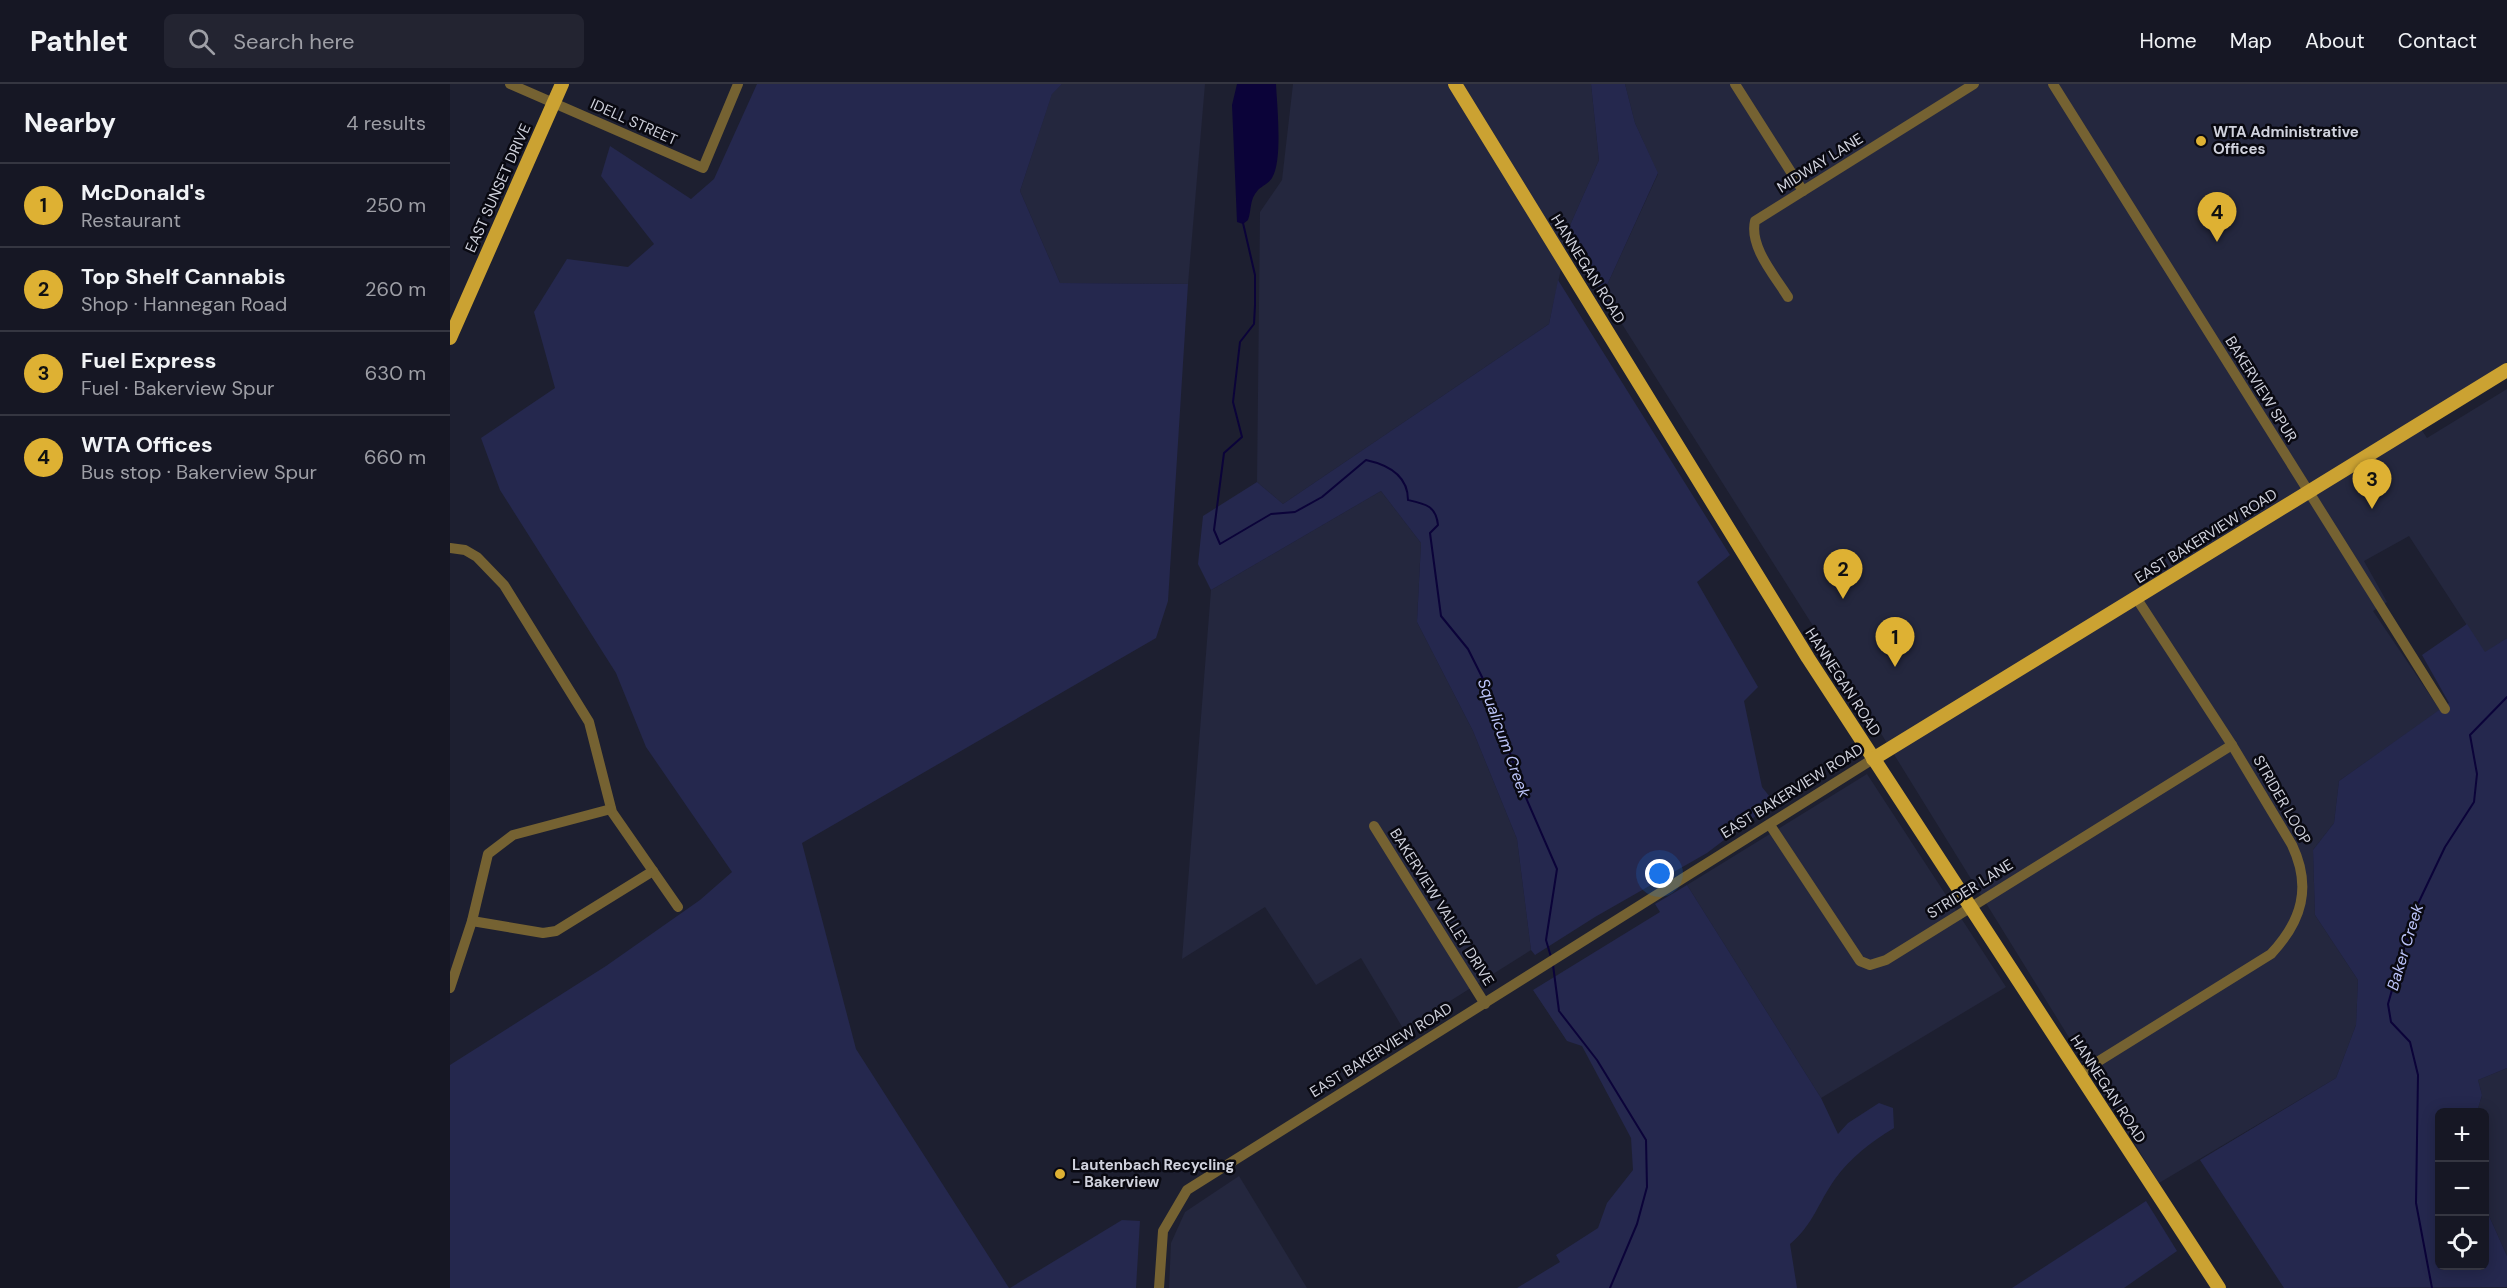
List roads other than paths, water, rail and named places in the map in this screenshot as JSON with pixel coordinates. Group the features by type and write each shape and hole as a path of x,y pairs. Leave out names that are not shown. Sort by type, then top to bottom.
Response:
{"main road":[{"name":"EAST SUNSET DRIVE","path":"450,337 562,84"},
{"name":"HANNEGAN ROAD","path":"1455,84 1873,759 2219,1288"},
{"name":"EAST BAKERVIEW ROAD","path":"1873,759 2507,370"}],"street":[{"name":"IDELL STREET","path":"510,84 703,168 738,84"},
{"path":"1735,84 1803,191"},
{"name":"MIDWAY LANE","path":"1788,297 1757,245 1753,232 1755,222 1974,84"},
{"name":"BAKERVIEW SPUR","path":"2053,84 2445,709"},
{"path":"450,548 465,550 477,557 504,585 589,722 611,809 678,907"},
{"name":"STRIDER LOOP","path":"2078,1074 2271,954 2289,935 2303,896 2300,861 2232,745 2137,599"},
{"name":"STRIDER LANE","path":"1770,825 1864,964 1877,964 2232,745"},
{"name":"EAST BAKERVIEW ROAD","path":"1160,1288 1163,1231 1187,1190 1873,759"},
{"path":"450,988 472,921 488,854 513,835 611,809"},
{"name":"BAKERVIEW VALLEY DRIVE","path":"1374,825 1485,1004"},
{"path":"472,921 543,933 556,932 652,871"}],"waterway":[{"name":"Squalicum Creek","path":"1243,223 1255,275 1254,324 1240,342 1233,402 1242,437 1224,453 1214,530 1220,544 1271,514 1295,512 1322,497 1366,460 1396,473 1405,484 1408,500 1425,505 1432,510 1438,525 1430,533 1441,616 1468,649 1488,689 1523,791 1557,869 1546,940 1551,957"},
{"name":"Baker Creek","path":"2432,1288 2416,1203 2418,1075 2410,1042 2391,1022 2388,1004 2415,910 2445,847 2474,802 2477,774 2470,735 2507,697"},
{"name":"Squalicum Creek","path":"1553,965 1559,1011 1597,1060 1646,1140 1647,1187 1637,1224 1610,1288"}],"place":[{"name":"WTA Administrative Offices","path":"2201,141"},
{"name":"WTA Offices","path":"2217,242"},
{"name":"Fuel Express","path":"2372,509"},
{"name":"Top Shelf Cannabis","path":"1843,599"},
{"name":"McDonald's","path":"1895,667"},
{"name":"Lautenbach Recycling - Bakerview","path":"1060,1174"}]}
